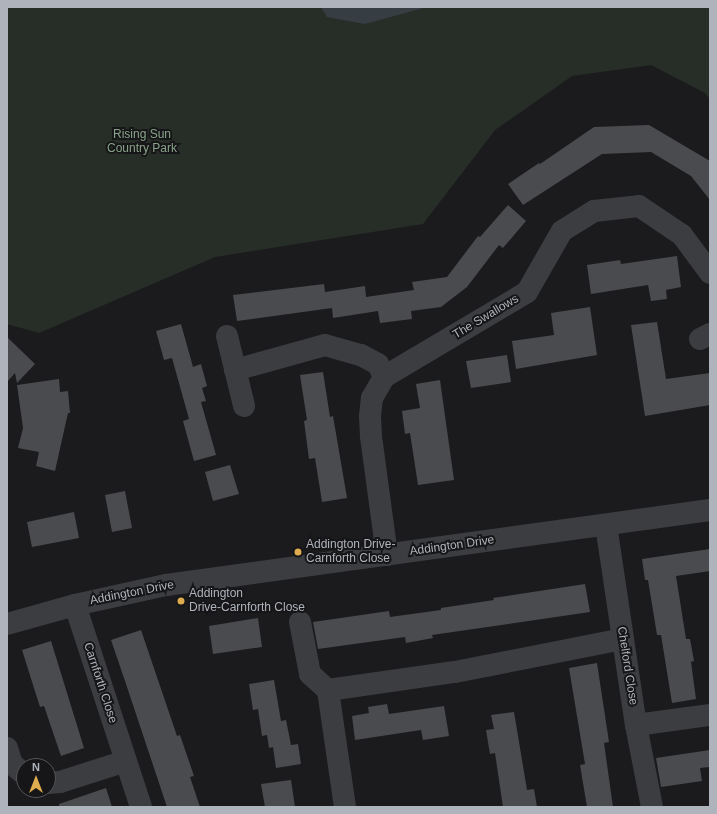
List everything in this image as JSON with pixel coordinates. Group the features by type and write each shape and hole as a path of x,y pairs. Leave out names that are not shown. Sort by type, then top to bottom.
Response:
{"street":[{"name":"The Swallows","path":"387,555 371,436 370,416 372,398 384,377 527,292 562,231 594,211 640,206 682,235 710,273"},
{"path":"227,336 244,406"},
{"path":"235,370 325,345 361,355 378,364 384,377"},
{"name":"Addington Drive","path":"7,624 75,605 166,585 710,510"},
{"name":"Chelford Close","path":"606,525 636,725 652,807"},
{"name":"Carnforth Close","path":"75,605 141,807"},
{"path":"300,622 310,674 328,690 345,807"},
{"path":"328,690 455,672 623,639"},
{"path":"636,725 710,715"},
{"path":"7,748 12,764 16,767"},
{"path":"56,782 126,761"}],"green space":[{"name":"Rising Sun Country Park","path":"7,7 710,7 710,99 705,93 651,65 572,76 495,130 423,224 215,257 39,333 7,324"}],"shaded area":[{"path":"321,7 427,7 365,24 327,17"}],"building":[{"path":"649,125 710,161 710,200 691,176 651,152 602,154 523,205 508,184 594,127"},
{"path":"508,205 526,221 503,248 499,245 467,287 441,307 411,311 412,319 380,323 378,311 333,318 332,308 237,321 233,295 324,284 325,292 365,286 366,297 414,290 412,282 447,277 478,236 480,237"},
{"path":"677,256 681,287 666,290 667,299 651,301 648,285 591,294 587,265 620,260 621,264"},
{"path":"590,307 597,355 516,369 512,341 554,335 551,313"},
{"path":"657,322 666,379 710,373 710,405 645,416 631,325"},
{"path":"181,324 193,367 201,364 207,386 202,388 206,401 201,402 216,455 194,461 183,421 189,419 172,358 164,360 156,331"},
{"path":"7,337 35,364 17,383 15,373 7,382"},
{"path":"507,355 511,382 471,388 466,361"},
{"path":"323,372 330,417 333,416 347,498 322,502 315,458 309,459 304,421 307,420 300,375"},
{"path":"59,379 60,392 68,391 70,413 68,413 55,471 36,466 39,452 18,448 23,428 17,385"},
{"path":"440,380 454,480 418,485 410,433 405,434 402,411 420,408 416,384"},
{"path":"230,465 239,494 213,501 205,472"},
{"path":"125,491 132,528 112,532 105,495"},
{"path":"74,512 79,538 32,547 27,522"},
{"path":"710,549 710,571 676,576 686,639 690,639 694,661 691,662 696,699 672,703 661,635 657,635 648,580 645,580 642,559"},
{"path":"585,584 590,612 432,635 433,638 406,643 405,637 318,649 313,622 389,611 390,617 441,610 441,608 494,600 493,598"},
{"path":"258,618 262,647 213,654 209,626"},
{"path":"141,630 177,736 180,735 194,776 190,777 200,807 167,807 111,640"},
{"path":"51,641 84,748 61,756 44,706 40,707 22,650"},
{"path":"597,663 609,742 604,743 613,807 587,807 580,765 585,764 569,668"},
{"path":"274,680 281,721 286,720 291,745 298,744 301,764 276,768 273,747 269,748 267,735 262,736 258,709 253,710 249,684"},
{"path":"387,704 389,714 444,706 449,736 423,740 421,730 355,740 352,716 369,713 368,707"},
{"path":"514,712 527,790 534,789 537,807 503,807 495,753 490,754 486,730 494,729 491,715"},
{"path":"710,750 710,767 700,768 702,781 661,787 656,758"},
{"path":"291,780 295,807 265,807 261,784"},
{"path":"106,788 112,807 59,807 59,804"}],"place":[{"name":"Addington Drive- Carnforth Close","path":"298,552"},
{"name":"Addington Drive-Carnforth Close","path":"181,601"}]}
